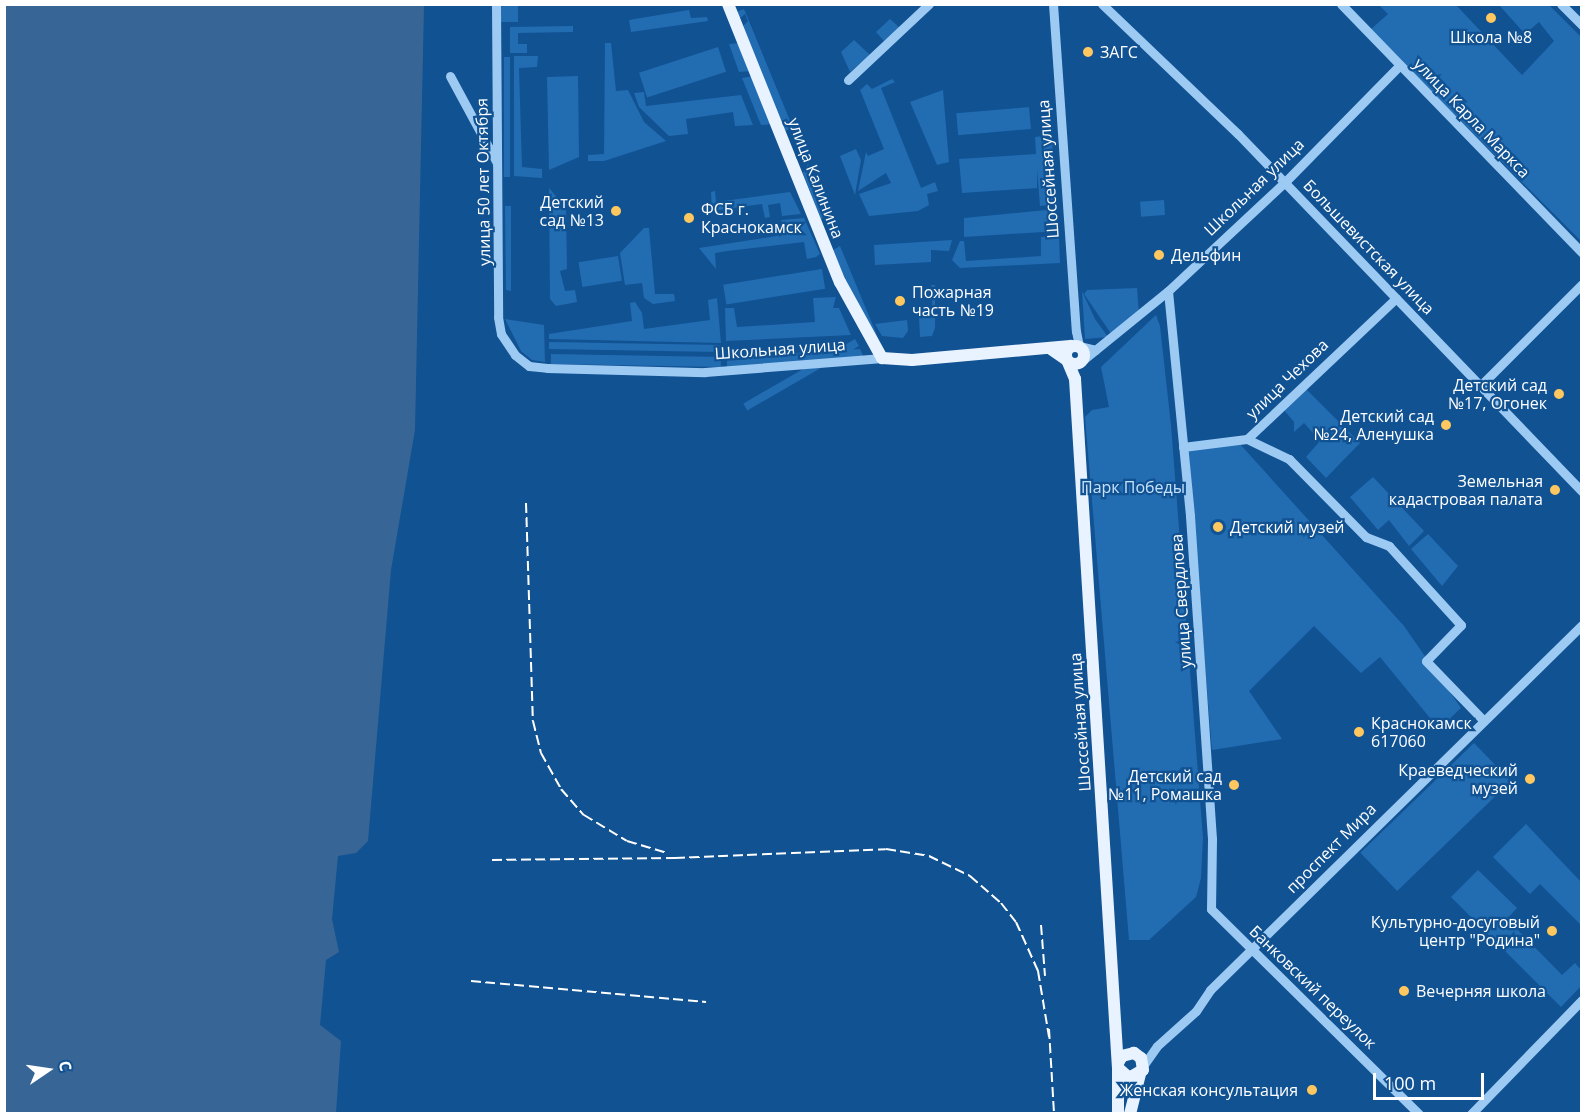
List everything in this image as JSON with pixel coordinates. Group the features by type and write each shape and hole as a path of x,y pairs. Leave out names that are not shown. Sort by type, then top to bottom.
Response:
{"main road":[{"name":"улица Калинина","path":"728,4 840,282 882,358"},
{"name":"Школьная улица","path":"882,358 912,360 1075,346"},
{"path":"1075,346 1084,353 1075,379 1067,360 1066,351 1075,346"},
{"path":"1051,349 1076,364 1083,360"},
{"name":"Шоссейная улица","path":"1075,379 1118,1039 1118,1113"},
{"path":"1118,1039 1134,1053 1142,1070 1130,1113"},
{"path":"1134,1053 1122,1056 1118,1065 1129,1078 1142,1070"}],"street":[{"name":"улица 50 лет Октября","path":"496,4 498,317 501,334 515,355"},
{"path":"848,80 929,4"},
{"name":"Шоссейная улица","path":"1053,4 1076,331 1075,346"},
{"name":"Большевистская улица","path":"1102,4 1285,182 1581,492"},
{"name":"улица Карла Маркса","path":"1341,4 1581,253"},
{"path":"1561,4 1581,25"},
{"name":"Школьная улица","path":"1083,360 1168,291 1285,182 1400,65"},
{"path":"450,76 498,164"},
{"path":"1481,385 1581,284"},
{"name":"улица Свердлова","path":"1168,291 1183,447 1212,830 1211,909"},
{"name":"улица Чехова","path":"1183,447 1247,439 1396,298"},
{"path":"1075,346 1098,350"},
{"name":"Школьная улица","path":"515,355 530,366 547,368 705,372 882,358"},
{"path":"1247,439 1289,459 1366,537 1389,546 1461,625 1426,661 1484,721"},
{"name":"проспект Мира","path":"1142,1070 1157,1046 1253,948 1581,625"},
{"name":"Банковский переулок","path":"1211,909 1419,1113"},
{"path":"1472,1113 1581,1000"},
{"name":"проспект Мира","path":"1134,1053 1157,1046"}],"green space":[{"path":"499,5 518,5 518,22 499,22"},
{"path":"1379,5 1456,5 1522,75 1554,41 1539,22 1525,34 1499,5 1549,5 1581,37 1581,241 1370,30 1388,14"},
{"path":"744,9 793,128 785,131 742,27 748,21 745,14 739,19 736,12"},
{"path":"689,10 691,18 707,17 708,21 631,32 629,20"},
{"path":"890,19 900,28 884,41 876,32"},
{"path":"573,26 573,32 518,33 518,44 527,44 527,53 510,53 510,27"},
{"path":"854,40 870,55 850,72 841,52"},
{"path":"605,43 611,43 616,91 628,90 644,122 666,141 604,161 588,161 588,155 604,154"},
{"path":"739,43 751,71 739,72 729,44"},
{"path":"718,47 726,72 647,97 639,73"},
{"path":"514,56 538,56 537,67 519,68 522,167 542,169 542,178 514,176"},
{"path":"504,57 510,57 510,177 504,177"},
{"path":"578,76 579,157 549,170 547,77"},
{"path":"753,76 773,124 761,125 742,78"},
{"path":"892,79 895,82 881,88 921,188 935,182 938,191 927,194 929,205 918,211 869,216 859,194 891,183 886,173 858,191 866,152 868,156 884,149 860,90 867,84 872,89"},
{"path":"943,90 949,162 937,165 910,102"},
{"path":"644,92 646,106 741,95 753,125 735,126 733,112 686,119 688,134 669,136 639,107 634,93"},
{"path":"1029,107 1031,129 958,135 956,113"},
{"path":"1052,135 1058,204 1040,206 1037,169 1037,188 962,193 959,159 1036,154 1035,137"},
{"path":"856,149 861,160 855,195 840,156"},
{"path":"808,164 827,211 821,220 803,173"},
{"path":"549,188 566,208 567,269 560,271 565,291 575,290 577,302 556,306 550,299"},
{"path":"715,191 716,202 790,192 801,214 782,216 780,203 768,205 770,217 765,218 762,204 712,211 711,192"},
{"path":"1164,200 1165,215 1141,217 1140,202"},
{"path":"505,206 511,206 511,291 506,290"},
{"path":"1057,209 1059,231 964,237 964,218"},
{"path":"804,218 820,254 816,257 807,259 804,242 727,251 715,253 716,269 699,248 783,235 781,220"},
{"path":"644,228 649,228 655,294 674,294 675,301 653,304 644,298 642,283 625,285 620,253"},
{"path":"1059,236 1060,263 960,268 952,260 960,241 964,241 966,261 1041,256 1041,237"},
{"path":"952,240 949,251 931,250 931,262 875,265 874,245"},
{"path":"840,246 879,340 877,342 861,317 833,250"},
{"path":"618,256 622,281 582,287 578,262"},
{"path":"822,269 825,289 726,304 723,285"},
{"path":"931,285 935,285 935,328 932,336 920,337 919,318 933,317"},
{"path":"1137,288 1139,315 1112,335 1084,294 1087,290"},
{"path":"1082,291 1095,319 1108,337 1085,339"},
{"path":"836,297 833,308 839,308 851,335 726,341 725,308 734,308 737,327 815,322 813,298"},
{"path":"717,298 721,343 549,339 549,334 632,321 630,303 635,302 642,313 644,329 710,320 708,300"},
{"name":"Парк Победы","path":"1156,315 1160,326 1171,425 1203,838 1201,878 1196,897 1149,940 1129,940 1085,417 1092,410 1109,407 1101,367"},
{"path":"505,319 544,325 545,362 532,360 521,351"},
{"path":"907,320 908,331 903,338 882,336 875,324"},
{"path":"855,339 859,346 747,410 743,404"},
{"path":"549,342 721,345 721,352 549,349"},
{"path":"860,349 864,358 727,368 727,357"},
{"path":"551,354 721,357 721,367 551,364"},
{"path":"1305,388 1360,443 1326,478 1306,457 1320,441 1304,423 1294,432 1294,422 1283,409"},
{"path":"1239,443 1404,626 1461,708 1439,729 1380,657 1361,673 1314,626 1249,691 1282,739 1212,750 1187,449"},
{"path":"1373,477 1424,531 1409,546 1389,520 1378,530 1350,497"},
{"path":"1428,534 1458,566 1442,586 1411,549"},
{"path":"1474,743 1511,781 1397,891 1360,853"},
{"path":"1526,824 1581,882 1581,925 1540,884 1530,894 1493,857"},
{"path":"1478,870 1517,908 1507,919 1562,975 1575,963 1581,970 1581,986 1561,1007 1451,897"}],"shaded area":[{"path":"5,4 424,5 415,430 391,570 368,841 356,853 338,856 332,919 339,952 326,960 320,1025 341,1041 336,1113 5,1113"}],"railway":[{"path":"526,503 533,721 541,753 561,789 584,815 627,841 667,853"},
{"path":"492,860 675,858 886,849 929,856 970,876 1001,903 1016,922 1038,971 1049,1037"},
{"path":"1041,925 1045,976"},
{"path":"471,981 706,1002"},
{"path":"1049,1029 1054,1114"}],"place":[{"name":"Школа №8","path":"1491,18"},
{"name":"ЗАГС","path":"1088,52"},
{"name":"Детский сад №13","path":"616,211"},
{"name":"ФСБ г. Краснокамск","path":"689,218"},
{"name":"Дельфин","path":"1159,255"},
{"name":"Пожарная часть №19","path":"900,301"},
{"name":"Детский сад №17, Огонек","path":"1559,394"},
{"name":"Детский сад №24, Аленушка","path":"1446,425"},
{"name":"Земельная кадастровая палата","path":"1555,490"},
{"name":"Детский музей","path":"1218,527"},
{"name":"Краснокамск 617060","path":"1359,732"},
{"name":"Краеведческий музей","path":"1530,779"},
{"name":"Детский сад №11, Ромашка","path":"1234,785"},
{"name":"Культурно-досуговый центр \"Родина\"","path":"1552,931"},
{"name":"Вечерняя школа","path":"1404,991"},
{"name":"Женская консультация","path":"1312,1090"}]}
